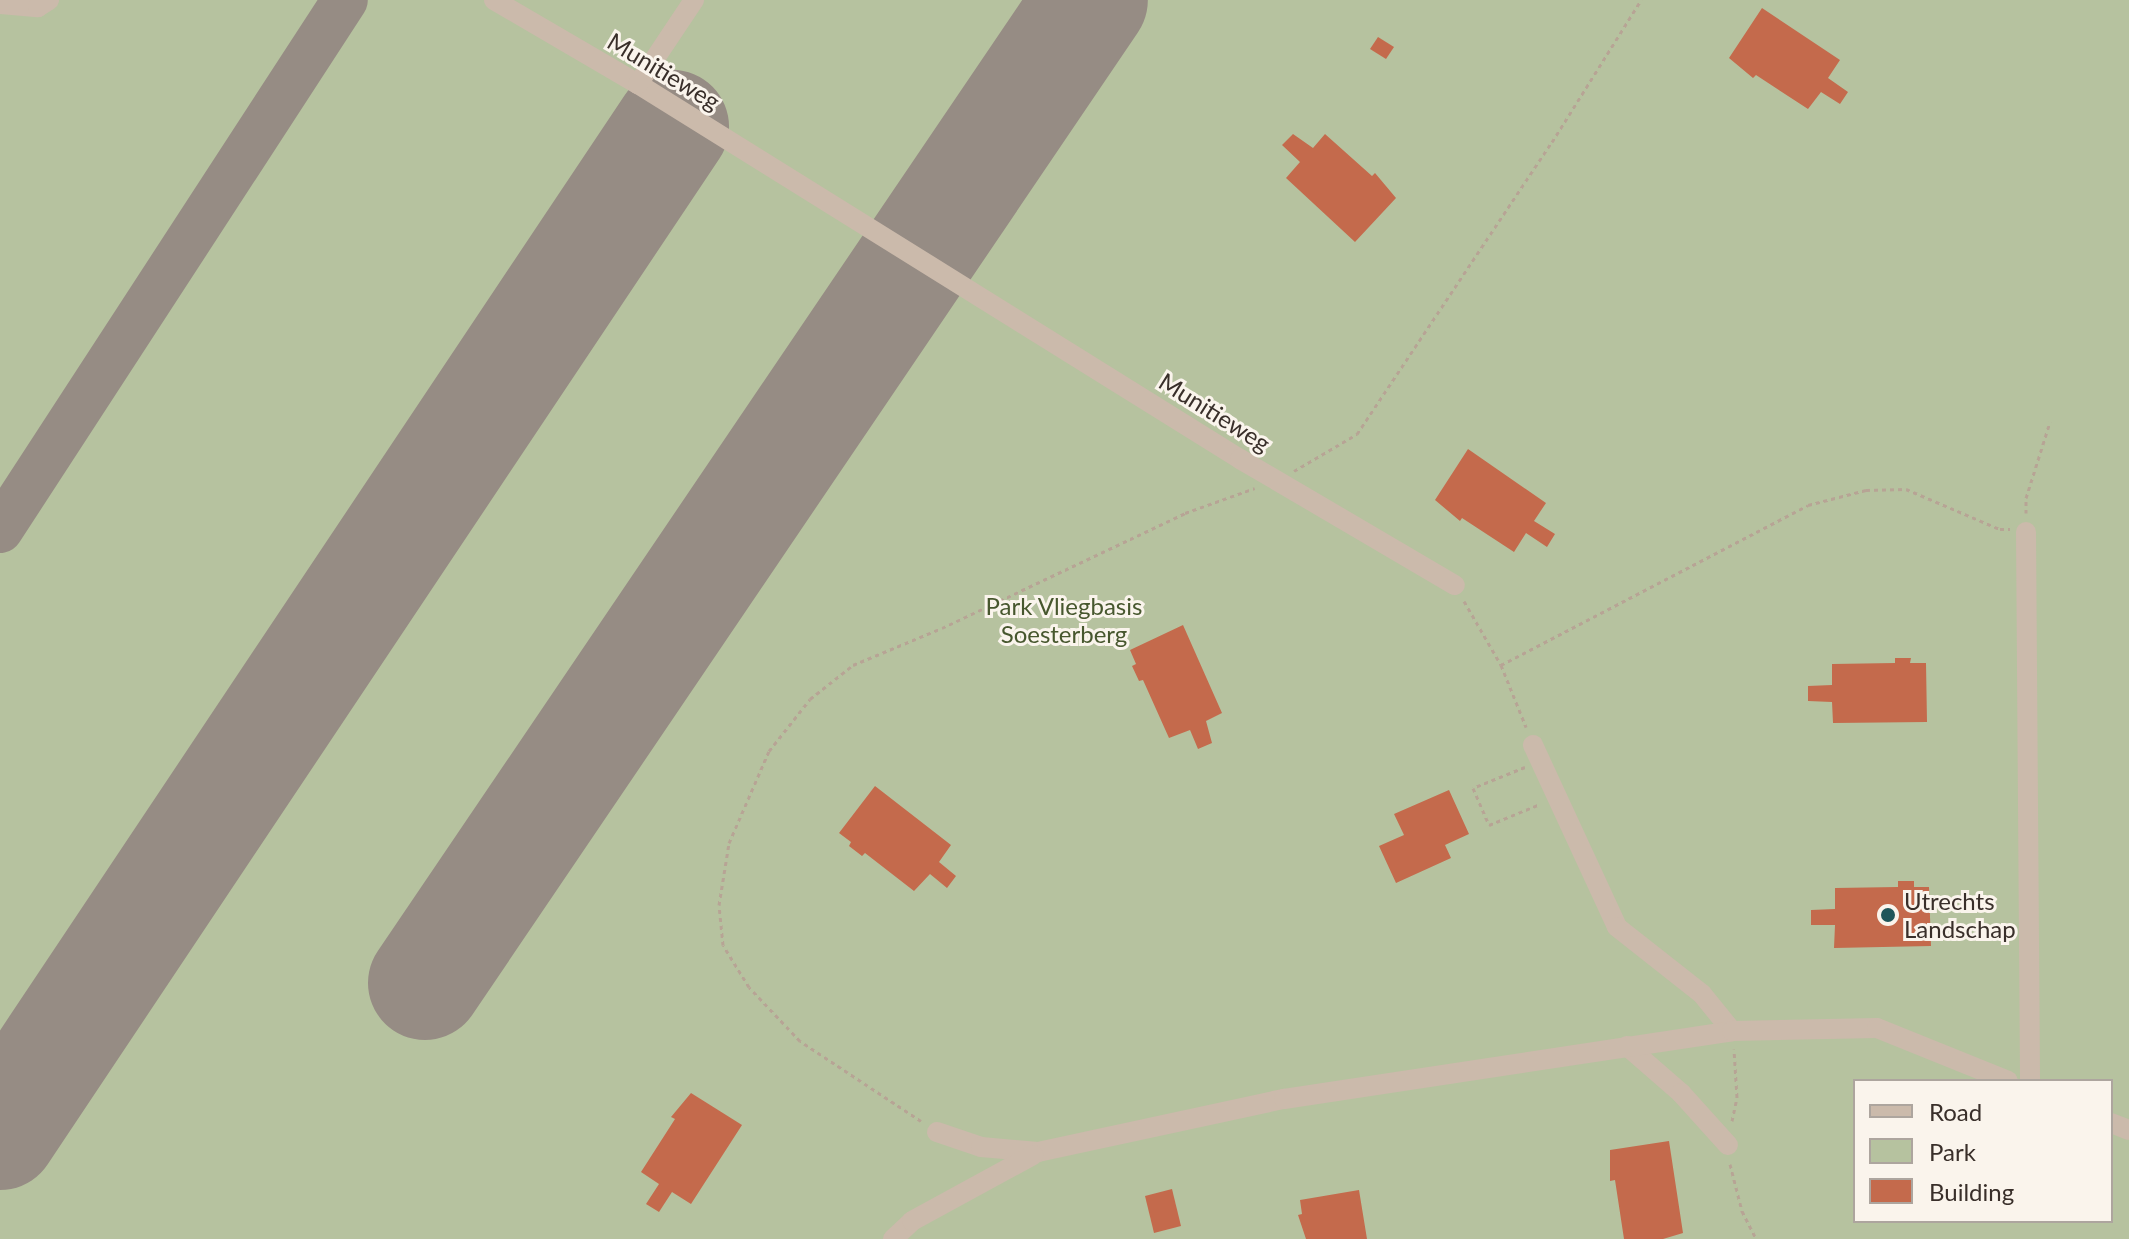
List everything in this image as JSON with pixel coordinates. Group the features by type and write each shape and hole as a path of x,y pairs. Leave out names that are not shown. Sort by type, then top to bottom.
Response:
{"lane":[{"path":"0,4 38,7 49,0"},
{"name":"Munitieweg","path":"494,0 638,84 1277,481 1455,585"},
{"path":"638,84 694,0"},
{"path":"2026,531 2030,1079"},
{"path":"1536,753 1617,927 1702,994 1732,1031"},
{"path":"893,1239 912,1221 1038,1152 1284,1099 1627,1046 1732,1031 1877,1028 2003,1079"},
{"path":"1627,1046 1681,1093 1728,1145"},
{"path":"937,1132 981,1147 1038,1152"}],"path":[{"path":"937,1132 800,1041 749,987 723,945 719,905 729,843 769,751 810,699 853,665 942,628 1185,513 1277,481 1357,434 1534,169 1641,0"},
{"path":"1501,665 1808,505 1866,490 1906,489 2000,529 2026,531 2026,498 2050,422"},
{"path":"1455,585 1501,665 1536,753 1473,788 1489,825 1557,797"}],"green space":[{"name":"Park Vliegbasis Soesterberg","path":"0,0 2129,0 2129,1239 0,1239"}],"building":[{"path":"1762,8 1840,60 1828,78 1848,92 1840,104 1821,92 1808,109 1756,75 1753,78 1729,58"},
{"path":"1378,37 1394,47 1386,59 1370,49"},
{"path":"1293,134 1313,148 1325,134 1372,176 1375,173 1396,198 1355,242 1286,178 1300,162 1282,145"},
{"path":"1468,449 1546,503 1534,521 1555,534 1547,547 1526,533 1514,552 1462,518 1460,521 1435,500"},
{"path":"1183,625 1222,713 1206,721 1212,743 1198,749 1190,730 1169,738 1143,680 1139,681 1132,666 1136,664 1130,650"},
{"path":"1895,658 1911,658 1910,663 1926,663 1927,722 1833,723 1832,702 1808,701 1808,686 1832,685 1832,664 1895,663"},
{"path":"875,786 951,845 939,862 956,876 947,888 930,874 914,891 865,853 862,856 849,846 851,842 839,833"},
{"path":"1449,790 1469,834 1445,845 1451,858 1396,883 1379,846 1404,835 1394,814"},
{"path":"1898,881 1914,881 1914,887 1929,887 1931,946 1834,948 1835,925 1811,925 1811,910 1835,909 1835,888 1898,887"},
{"path":"691,1093 742,1125 691,1204 672,1192 659,1212 646,1204 659,1184 641,1172 675,1119 671,1117"},
{"path":"1669,1141 1683,1233 1663,1239 1624,1239 1615,1180 1610,1181 1610,1150"},
{"path":"1172,1189 1181,1226 1154,1233 1145,1196"},
{"path":"1359,1190 1367,1239 1306,1239 1298,1215 1302,1214 1300,1200"}],"taxiway":[{"path":"0,530 345,0"}],"runway":[{"path":"425,983 1091,0"},
{"path":"0,1133 672,127"}],"place":[{"name":"Utrechts Landschap","path":"1888,915"}]}
